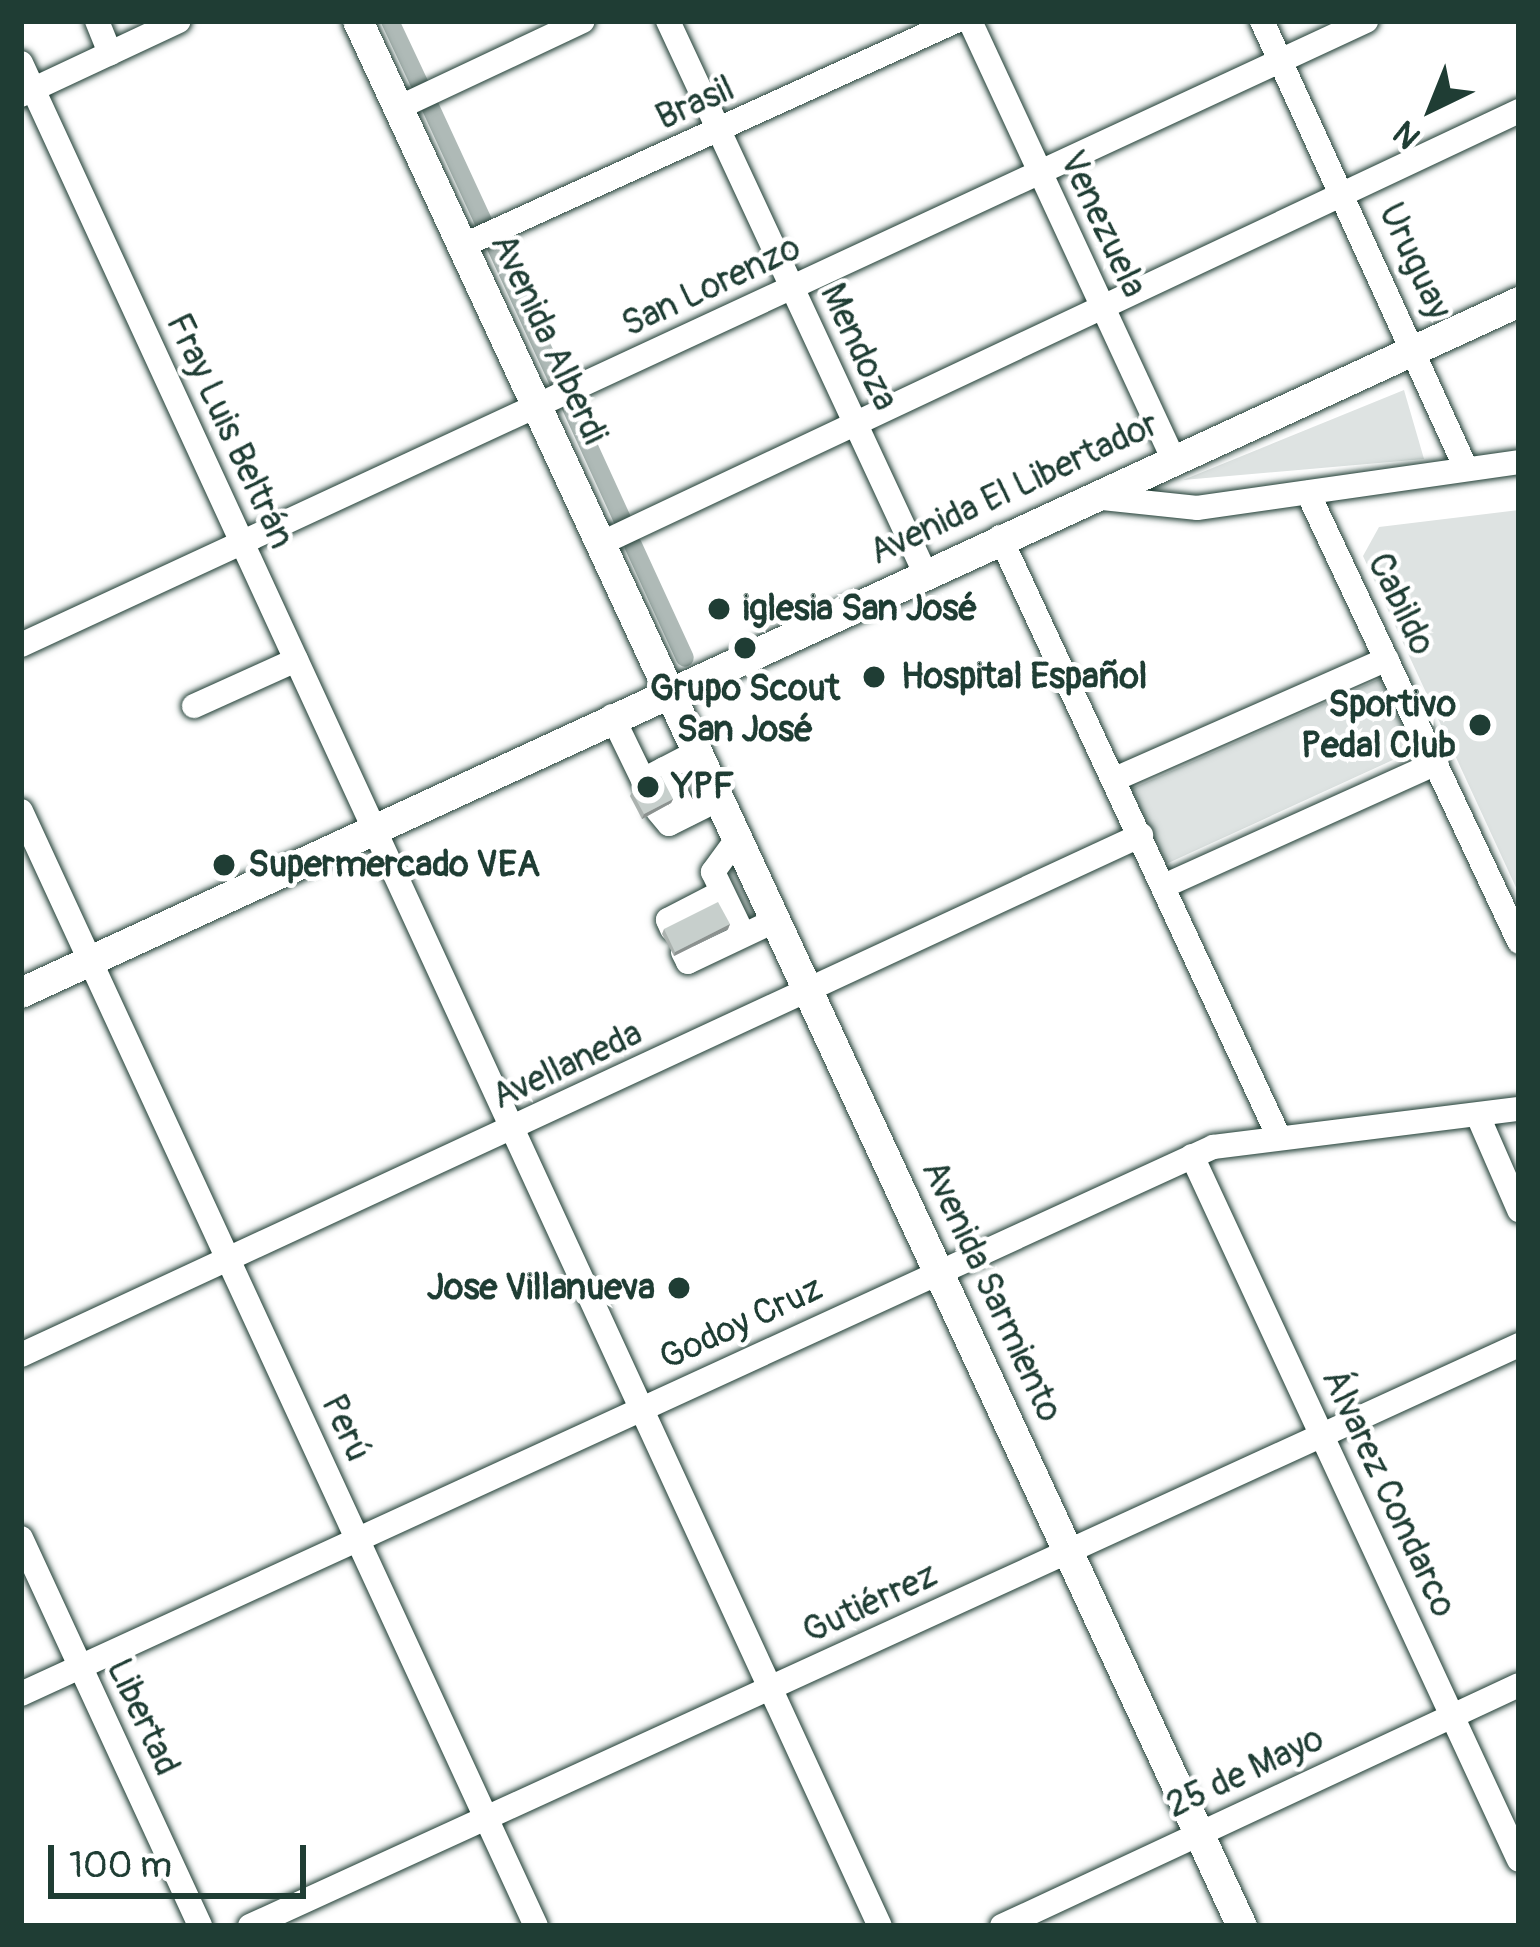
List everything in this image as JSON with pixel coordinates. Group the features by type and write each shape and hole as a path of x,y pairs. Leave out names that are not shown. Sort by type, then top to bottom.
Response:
{"main road":[{"name":"Avenida Alberdi","path":"358,21 668,690"},
{"name":"Avenida El Libertador","path":"21,993 1172,457 1519,302"},
{"name":"Avenida Sarmiento","path":"668,690 1242,1926"}],"street":[{"path":"97,21 110,53"},
{"path":"27,92 179,21"},
{"path":"398,108 583,21"},
{"name":"Mendoza","path":"668,21 926,573"},
{"name":"Brasil","path":"462,246 956,21"},
{"name":"Venezuela","path":"970,21 1172,457"},
{"name":"Uruguay","path":"1262,21 1416,349 1466,468"},
{"name":"San Lorenzo","path":"21,645 1366,21"},
{"name":"Fray Luis Beltrán","path":"21,64 27,92 243,544 880,1926"},
{"path":"602,543 856,428 1519,111"},
{"path":"1091,496 1197,508 1519,462"},
{"name":"Cabildo","path":"1308,493 1519,942"},
{"path":"1000,537 1278,1135"},
{"path":"194,706 296,659"},
{"path":"1115,779 1388,659"},
{"path":"612,716 653,787 665,824 719,799"},
{"path":"653,787 697,752"},
{"path":"1164,886 1437,763"},
{"path":"653,787 687,815"},
{"name":"Perú","path":"21,812 536,1926"},
{"name":"Avellaneda","path":"21,1354 513,1131 1141,835"},
{"path":"737,839 713,868 718,920 688,962 668,920 718,920 776,920"},
{"name":"Godoy Cruz","path":"21,1694 1192,1156 1278,1135 1519,1109"},
{"path":"1478,1116 1519,1210"},
{"name":"Álvarez Condarco","path":"1192,1156 1519,1860"},
{"name":"Gutiérrez","path":"250,1926 1519,1345"},
{"name":"Libertad","path":"21,1538 200,1926"},
{"name":"25 de Mayo","path":"1002,1926 1519,1685"}],"shaded area":[{"path":"1404,390 1424,459 1183,480"},
{"name":"Sportivo Pedal Club","path":"1519,510 1519,894 1363,556 1379,527"},
{"path":"1384,677 1419,748 1166,864 1131,789"}],"building":[{"path":"661,776 673,799 644,814 632,792"},
{"path":"718,902 730,924 675,952 664,929"}],"waterway":[{"path":"390,21 421,87"},
{"path":"429,104 485,225"},
{"path":"494,243 560,386"},
{"path":"569,403 622,519"},
{"path":"633,545 685,658"}],"place":[{"name":"iglesia San José","path":"719,609"},
{"name":"Grupo Scout San José","path":"745,648"},
{"name":"Hospital Español","path":"874,677"},
{"name":"Sportivo Pedal Club","path":"1480,725"},
{"name":"YPF","path":"648,787"},
{"name":"Supermercado VEA","path":"224,865"},
{"name":"Jose Villanueva","path":"679,1288"}]}
